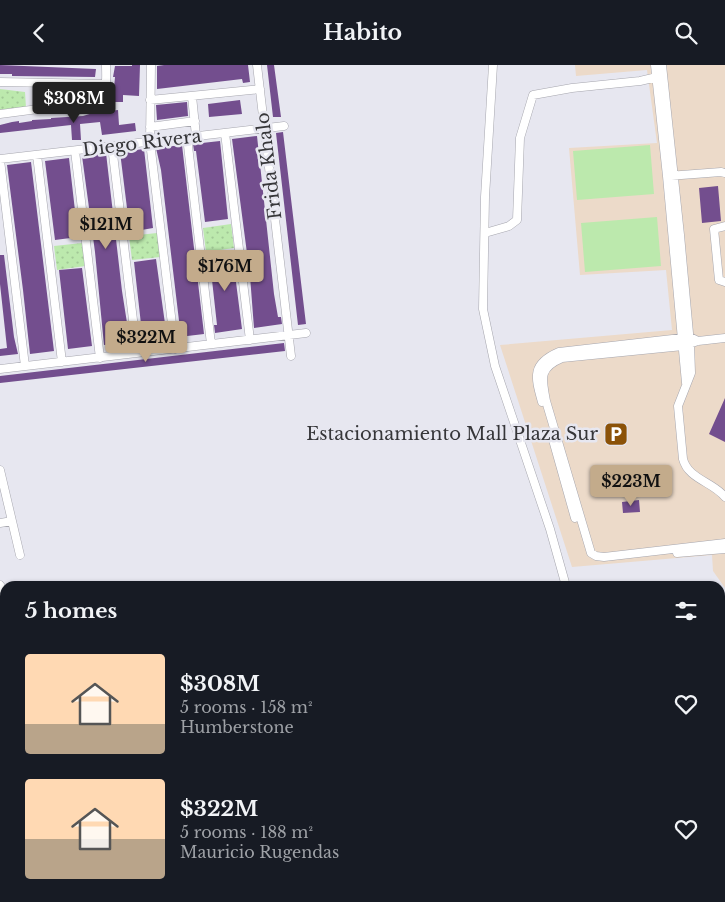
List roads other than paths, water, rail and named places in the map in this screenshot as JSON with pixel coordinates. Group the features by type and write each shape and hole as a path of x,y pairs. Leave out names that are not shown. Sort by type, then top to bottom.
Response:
{"street":[{"path":"0,114 96,103 101,99 105,88 106,65"},
{"path":"151,65 150,142 175,349"},
{"name":"Frida Khalo","path":"257,65 291,357"},
{"path":"493,65 485,197 484,309 495,366 550,529 565,581"},
{"path":"655,65 680,235 688,341 685,387 678,406 684,462 691,473 718,489 725,497"},
{"path":"662,65 670,176"},
{"path":"485,233 509,226 517,220 520,138 533,95 572,88 640,81 657,77"},
{"path":"0,82 105,88"},
{"path":"150,100 260,89"},
{"path":"192,96 196,136"},
{"path":"150,127 195,121"},
{"name":"Diego Rivera","path":"0,159 284,126"},
{"path":"225,133 250,340"},
{"path":"187,137 211,345"},
{"path":"112,146 137,353"},
{"path":"75,151 100,357"},
{"path":"38,155 62,362"},
{"path":"0,159 25,366"},
{"path":"670,176 722,171 725,173"},
{"path":"725,226 714,229 719,281 725,282"},
{"path":"0,369 306,333"},
{"path":"725,337 559,352 551,355 536,372 561,471 588,556 596,561 605,561 725,549"},
{"path":"688,341 562,358 550,364 544,371 543,384 546,401 590,553 604,557 725,543"},
{"path":"0,470 20,555"},
{"path":"0,523 12,521"}],"place":[{"name":"Estacionamiento Mall Plaza Sur","path":"616,434"}]}
